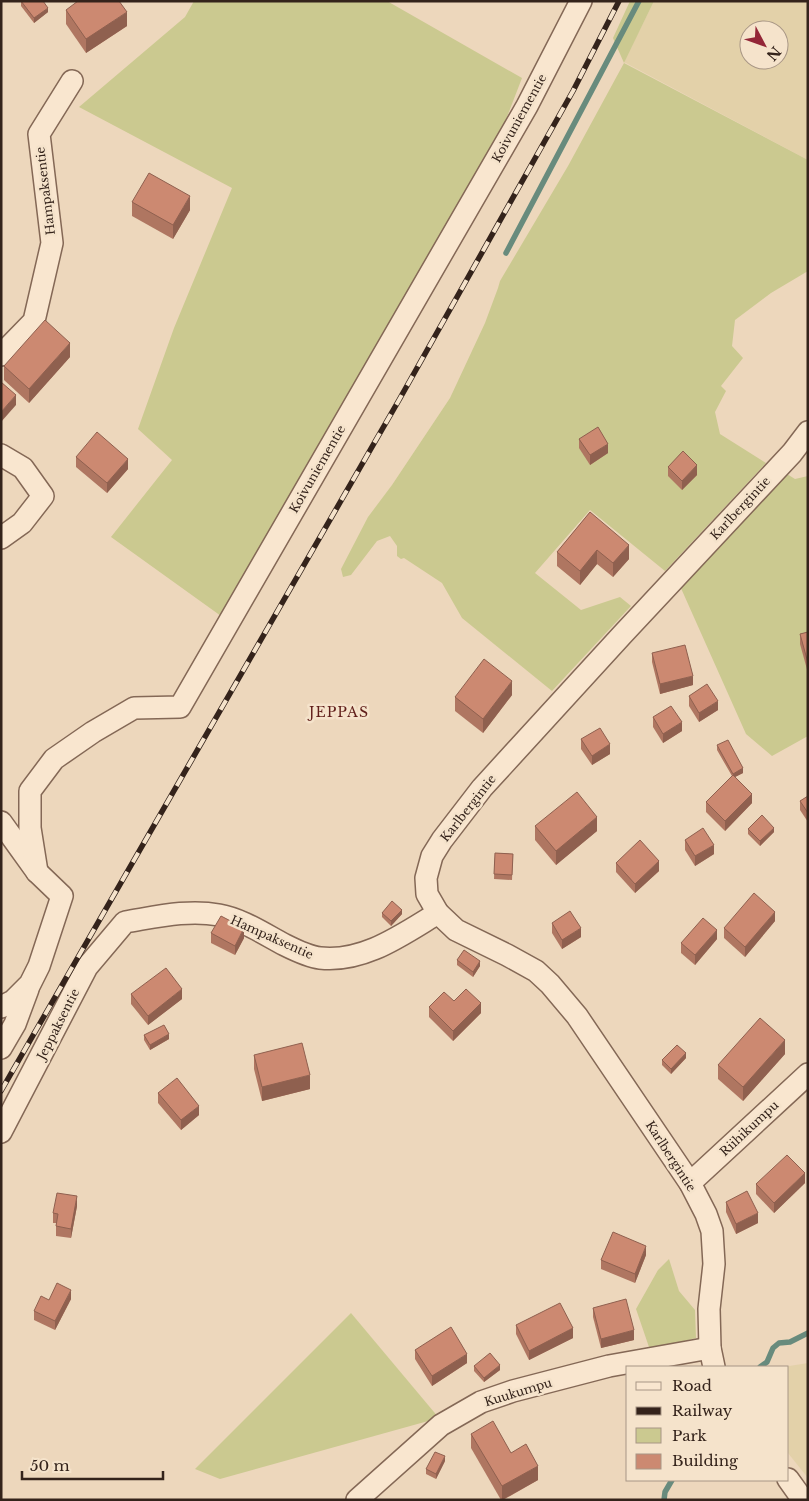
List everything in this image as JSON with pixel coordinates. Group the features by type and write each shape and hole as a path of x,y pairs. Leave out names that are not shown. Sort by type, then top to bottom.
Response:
{"street":[{"name":"Koivuniementie","path":"37,872 30,828 30,791 54,760 93,732 134,708 180,707 527,106 581,1"},
{"name":"Hampaksentie","path":"1,355 34,321 52,243 39,134 72,81"},
{"name":"Karlbergintie","path":"712,1358 710,1309 714,1264 712,1231 706,1214 690,1183 577,1016 550,984 536,971 456,930 438,913 427,894 426,878 432,856 482,788 615,642 792,453 808,432"},
{"path":"1,456 23,468 43,496 22,522 1,538"},
{"path":"1,822 37,872 62,896 39,966 15,1024 1,1048"},
{"name":"Hampaksentie","path":"125,922 190,912 220,915 240,922 288,946 319,958 341,958 384,945 438,913"},
{"name":"Jeppaksentie","path":"1,1132 87,967 125,922"},
{"path":"1,1007 13,1001 30,984"},
{"name":"Riihikumpu","path":"690,1183 808,1074"},
{"name":"Kuukumpu","path":"357,1500 441,1425 481,1402 513,1391 608,1366 712,1358"},
{"path":"789,1480 803,1500"}],"shaded area":[{"path":"654,1 808,1 808,160 624,62"},
{"path":"808,1363 808,1478 789,1454 789,1366"}],"green space":[{"path":"194,1 387,1 522,78 500,135 221,616 111,537 172,460 138,429 174,328 232,188 79,107 185,17"},
{"path":"630,1 654,1 624,63 613,38"},
{"path":"624,63 808,160 808,271 771,293 735,320 732,346 743,358 721,386 726,391 715,412 720,434 766,463 665,571 590,510 535,573 581,610 620,597 631,606 552,691 462,618 442,583 404,558 401,559 397,556 397,546 390,536 377,541 351,575 343,577 341,569 368,517 392,485 450,398 485,323 500,281 568,166"},
{"path":"787,474 795,479 808,476 808,736 772,756 746,734 680,586"},
{"path":"669,1259 679,1291 695,1310 696,1338 650,1350 636,1309 658,1270"},
{"path":"351,1313 439,1418 220,1479 195,1469"}],"building":[{"path":"21,1 43,1 48,8 34,18"},
{"path":"78,1 119,1 127,12 86,39 66,10"},
{"path":"149,173 190,196 173,225 132,202"},
{"path":"45,320 70,343 29,389 4,366"},
{"path":"1,382 16,395 1,412"},
{"path":"598,427 608,444 590,455 579,439"},
{"path":"97,432 128,459 107,483 76,457"},
{"path":"683,451 697,465 682,481 668,467"},
{"path":"590,512 629,545 613,563 597,550 580,571 557,552"},
{"path":"808,632 808,663 800,634"},
{"path":"685,645 693,676 660,684 652,653"},
{"path":"484,659 512,681 483,719 455,697"},
{"path":"707,684 718,701 699,713 689,696"},
{"path":"671,706 682,722 663,734 653,717"},
{"path":"600,728 610,744 592,756 581,739"},
{"path":"728,740 743,768 733,774 717,745"},
{"path":"733,775 752,794 725,821 706,802"},
{"path":"577,792 597,817 556,851 535,826"},
{"path":"808,796 808,813 800,801"},
{"path":"762,815 774,828 760,841 748,829"},
{"path":"703,828 714,845 695,856 685,840"},
{"path":"640,840 659,861 635,884 616,863"},
{"path":"495,853 513,854 512,875 494,874"},
{"path":"754,893 775,912 745,947 724,928"},
{"path":"392,901 402,910 391,921 382,913"},
{"path":"570,911 581,928 562,940 552,923"},
{"path":"221,916 244,928 235,946 211,933"},
{"path":"703,918 717,930 695,955 681,943"},
{"path":"464,950 480,961 473,972 457,960"},
{"path":"166,968 182,989 148,1016 131,994"},
{"path":"466,989 481,1003 453,1031 429,1007 444,992 454,1001"},
{"path":"760,1018 785,1040 743,1087 718,1065"},
{"path":"164,1025 169,1034 150,1045 144,1035"},
{"path":"302,1043 310,1075 262,1087 254,1055"},
{"path":"677,1045 686,1053 671,1069 662,1060"},
{"path":"177,1078 199,1106 181,1120 158,1093"},
{"path":"787,1155 805,1173 774,1203 756,1184"},
{"path":"747,1191 758,1213 736,1224 726,1202"},
{"path":"57,1193 77,1196 71,1229 56,1226 58,1214 53,1213"},
{"path":"613,1232 646,1246 635,1274 601,1260"},
{"path":"57,1283 71,1290 55,1321 34,1311 41,1296 49,1300"},
{"path":"626,1299 634,1330 601,1339 593,1308"},
{"path":"560,1303 573,1328 529,1351 516,1325"},
{"path":"451,1327 467,1354 432,1376 415,1350"},
{"path":"490,1353 500,1365 484,1378 474,1366"},
{"path":"493,1421 511,1453 526,1444 538,1466 502,1486 471,1434"},
{"path":"435,1452 445,1456 436,1474 426,1469"}],"waterway":[{"path":"506,253 639,1"},
{"path":"761,1366 767,1362 773,1348 779,1343 790,1342 808,1333"},
{"path":"664,1500 665,1492 671,1481"}],"railway":[{"path":"1,1091 399,400 573,91 619,1"}],"district":[{"name":"JEPPAS","path":"339,712"}]}
